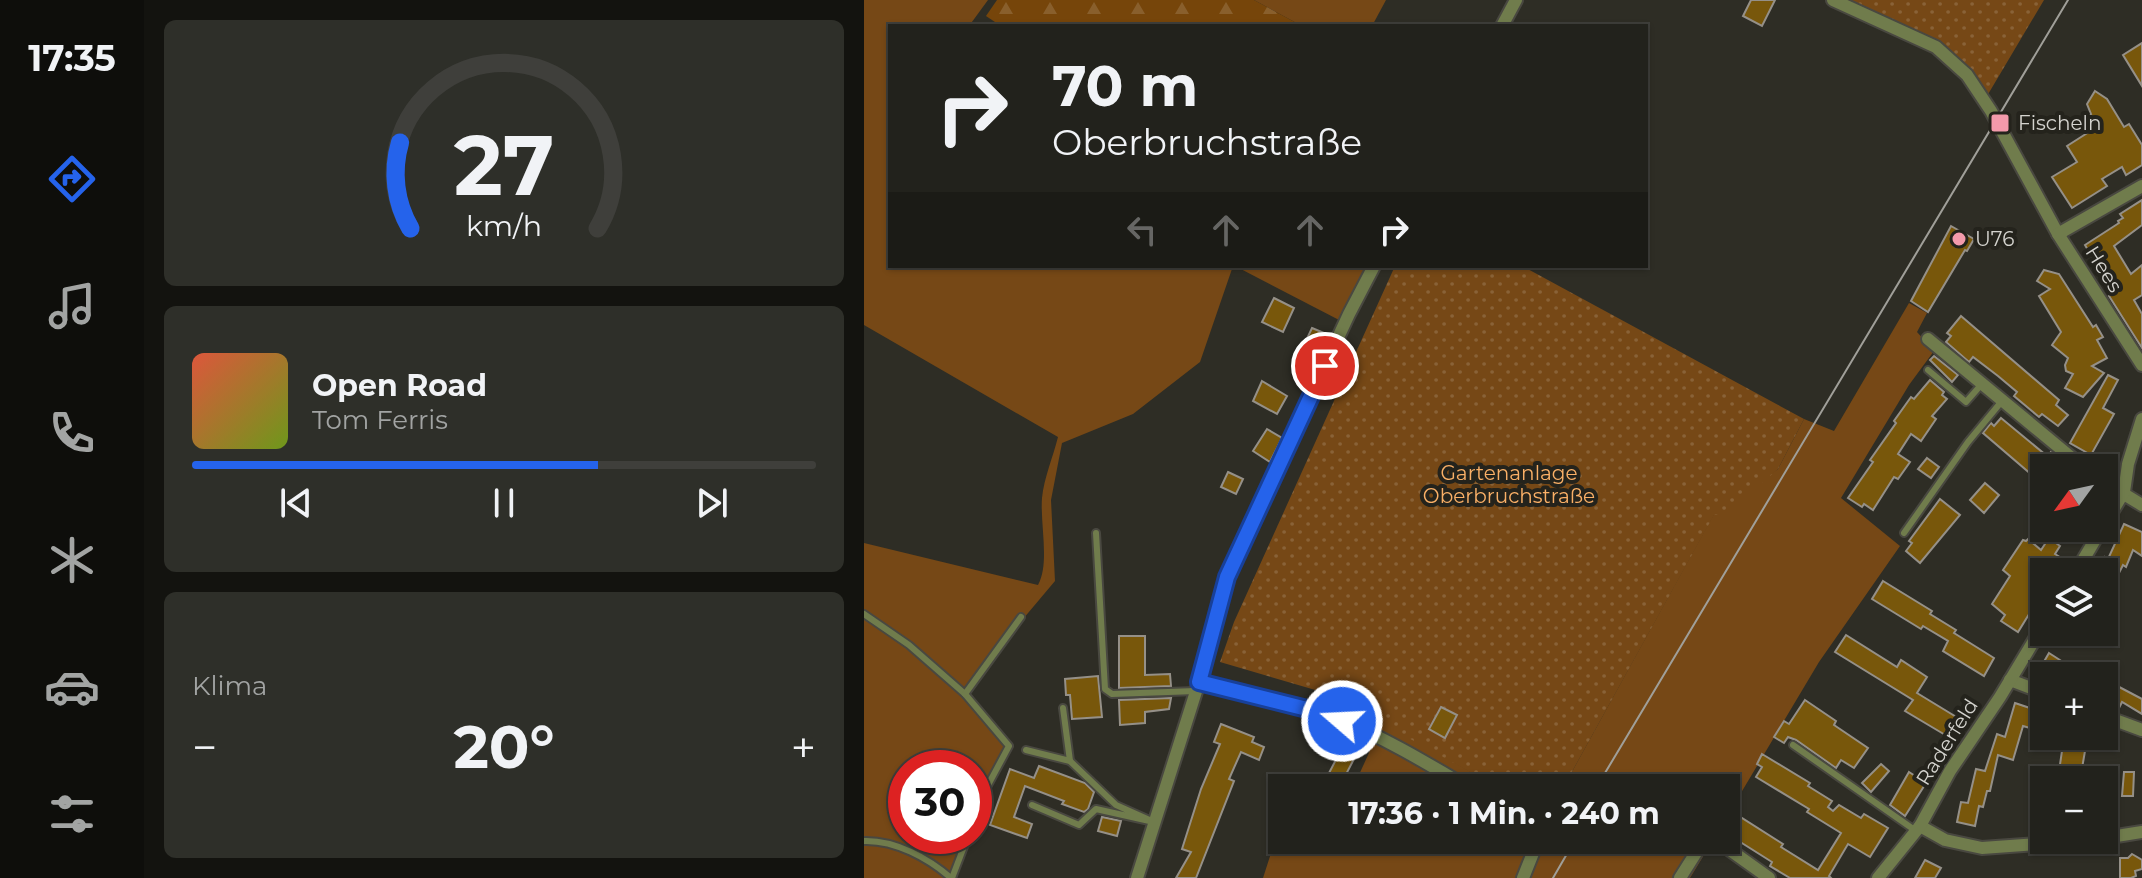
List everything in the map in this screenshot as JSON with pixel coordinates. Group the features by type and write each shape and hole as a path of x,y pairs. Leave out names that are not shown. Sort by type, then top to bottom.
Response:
{"street":[{"path":"1503,24 1516,0"},
{"name":"Hees","path":"1833,0 1936,47 1957,64 1991,111 2058,234 2142,365"},
{"name":"Hees","path":"2058,234 2142,186"},
{"path":"1137,878 1198,686 1227,577 1373,268"},
{"path":"1928,339 2067,454"},
{"path":"2118,502 2124,492 2128,464 2142,419"},
{"path":"2118,489 2142,505"},
{"name":"Raderfeld","path":"1878,878 1918,828 1950,771 2031,646"},
{"path":"2010,680 2030,688"},
{"path":"1198,686 1315,711 1369,733 1444,774"},
{"path":"2118,721 2142,730"},
{"path":"1918,828 1945,840 1982,848 2030,845"},
{"path":"2118,836 2142,832"},
{"path":"1523,878 1533,854"},
{"path":"1680,878 1695,854"},
{"path":"1736,854 1769,878"}],"lane":[{"path":"1928,370 1966,402 1982,384"},
{"path":"1904,533 1968,442 2002,401"},
{"path":"1096,533 1105,689 1112,694 1198,686"},
{"path":"864,614 909,645 965,694 1009,746 992,778"},
{"path":"965,694 1021,617"},
{"path":"1063,708 1070,761"},
{"path":"1793,745 1918,828"},
{"path":"1026,750 1070,761 1116,805 1154,822"},
{"path":"1032,805 1079,825 1096,809 1154,822"},
{"path":"864,841 878,841 919,856 952,878 961,854"}],"green space":[{"path":"864,0 988,0 970,24 888,24 888,268 1232,268 1200,362 1133,414 1062,443 1051,500 1055,581 969,693 1011,746 992,782 992,750 888,750 888,854 964,854 955,878 864,878 864,543 1038,585 1044,555 1042,498 1058,437 864,325"},
{"path":"997,0 1254,0 1298,24 998,24 986,16"},
{"path":"1254,0 1386,0 1373,24 1298,24"},
{"path":"1844,0 2044,0 1987,96 1965,65 1939,43"},
{"path":"1239,268 1368,268 1341,321"},
{"name":"Gartenanlage Oberbruchstraße","path":"1394,268 1526,268 1804,419 1778,469 1728,513 1714,515 1571,774 1474,774 1329,694 1220,662 1234,622"},
{"path":"1909,303 1927,313 1917,332 1934,351 1909,385 1841,498 1900,546 1819,662 1740,795 1740,774 1571,774 1714,514 1778,469 1804,419 1834,431"},
{"path":"1383,722 1474,774 1359,774"},
{"path":"1271,854 1705,854 1690,878 1263,878"}],"building":[{"path":"1751,0 1775,0 1762,26 1743,16"},
{"path":"2142,43 2142,86 2123,55"},
{"path":"2095,91 2107,99 2124,127 2129,124 2142,145 2142,165 2126,175 2122,167 2102,179 2107,186 2072,208 2052,177 2077,162 2067,146 2092,130 2084,118 2091,114 2087,104"},
{"path":"2142,200 2142,225 2114,246 2131,274 2142,265 2142,295 2134,300 2142,314 2142,348 2109,296 2113,292 2085,245 2119,223 2123,218 2120,214"},
{"path":"1951,226 1974,239 1928,312 1911,301"},
{"path":"2044,270 2059,274 2093,327 2096,325 2103,337 2097,340 2107,358 2092,366 2104,373 2083,397 2065,388 2073,374 2066,371 2068,358 2052,345 2061,332 2039,296 2050,289 2037,281"},
{"path":"1274,298 1294,308 1283,332 1262,322"},
{"path":"1961,316 2059,400 2056,405 2068,415 2058,426 2042,414 2039,417 2014,396 2017,392 1973,357 1969,362 1946,342 1951,336 1947,333"},
{"path":"1312,328 1329,335 1312,372 1295,364"},
{"path":"1934,356 1958,375 1952,382 1930,360"},
{"path":"2108,375 2118,380 2103,408 2114,414 2092,454 2070,443"},
{"path":"1930,380 1944,392 1942,395 1947,399 1932,416 1936,419 1921,441 1911,434 1898,454 1910,462 1898,479 1894,477 1873,510 1864,504 1862,507 1848,498 1873,462 1870,460 1896,423 1894,421 1911,397 1914,399"},
{"path":"1262,381 1287,396 1277,414 1253,401"},
{"path":"2001,418 2045,454 2030,454 2030,473 1983,433 1991,423 1994,426"},
{"path":"1267,429 1282,438 1270,462 1253,451"},
{"path":"1927,458 1939,467 1931,478 1918,469"},
{"path":"1228,472 1243,479 1236,494 1221,487"},
{"path":"1985,483 1999,495 1984,513 1970,500"},
{"path":"1940,499 1960,515 1920,563 1906,551 1912,543 1909,541"},
{"path":"2124,524 2142,532 2142,556 2133,550 2126,567 2123,565 2118,575 2118,558 2108,558"},
{"path":"2028,539 2041,550 2046,542 2054,542 2060,546 2055,554 2061,558 2030,558 2030,613 2018,632 2001,621 2005,615 1992,604 2010,576 2003,570 2023,540"},
{"path":"1883,581 1932,611 1930,614 1956,630 1954,633 1994,658 1984,676 1943,651 1948,641 1923,626 1921,629 1872,599"},
{"path":"1846,635 1897,667 1901,660 1927,677 1917,693 1958,718 1947,736 1905,711 1913,700 1835,652"},
{"path":"1119,636 1145,636 1145,675 1170,674 1171,686 1119,688"},
{"path":"2049,653 2063,662 2044,662"},
{"path":"1098,676 1102,717 1072,719 1065,679"},
{"path":"2118,686 2142,699 2142,714 2122,702 2119,708"},
{"path":"1171,698 1169,709 1145,712 1145,723 1120,725 1119,700"},
{"path":"1805,700 1868,748 1854,768 1841,760 1836,768 1796,740 1788,737 1784,743 1774,737 1784,721 1789,724"},
{"path":"2015,703 2030,708 2030,728 2023,726 2013,760 1998,755 1990,791 1987,791 1983,807 1979,806 1975,826 1957,822 1961,802 1968,803 1976,769 1985,771 1997,734 2005,737"},
{"path":"1441,707 1457,715 1445,738 1429,729"},
{"path":"1221,724 1254,737 1252,742 1264,747 1259,760 1241,752 1229,779 1234,781 1196,878 1176,878 1191,852 1182,849 1201,789 1220,744 1214,742"},
{"path":"2057,750 2088,750 2082,766 2060,766 2062,751"},
{"path":"1340,752 1354,759 1346,774 1329,773"},
{"path":"1762,754 1810,783 1808,786 1832,801 1828,807 1833,811 1839,805 1861,818 1864,814 1888,828 1870,857 1848,844 1829,876 1831,878 1790,878 1770,866 1772,862 1740,842 1740,817 1818,870 1841,833 1807,812 1809,809 1756,777 1762,767 1757,764"},
{"path":"1881,764 1889,771 1871,792 1862,783"},
{"path":"1039,766 1085,783 1094,792 1088,809 1084,812 1062,804 1064,801 1025,786 1014,817 1032,824 1027,838 992,826 1010,769 1034,778"},
{"path":"1909,772 1926,783 1905,816 1890,805"},
{"path":"2124,772 2134,772 2133,796 2122,796"},
{"path":"1102,817 1121,821 1117,836 1098,831"},
{"path":"2132,854 2142,860 2142,869 2135,871 2136,876 2120,878 2120,858 2128,858"},
{"path":"1925,860 1941,868 1935,878 1915,878"}],"tram line":[{"path":"1604,774 2068,0"},
{"path":"1553,878 1567,854"}],"place":[{"name":"Fischeln","path":"2000,123"},
{"name":"U76","path":"1959,239"}],"route":[{"path":"1325,366 1227,577 1199,682 1315,711 1342,721"}]}
